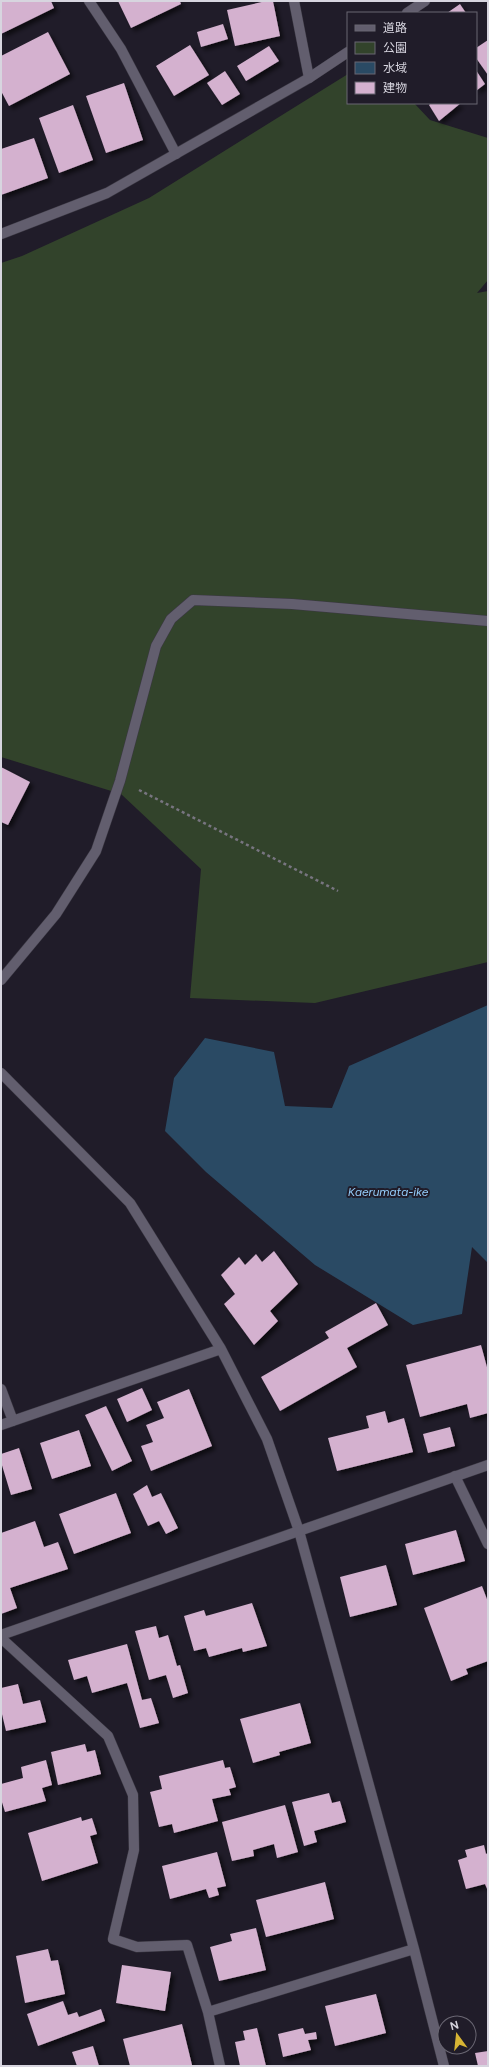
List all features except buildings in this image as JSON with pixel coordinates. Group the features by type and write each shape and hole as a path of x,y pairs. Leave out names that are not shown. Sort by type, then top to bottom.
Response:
{"street":[{"path":"89,1 121,49 176,154"},
{"path":"294,1 309,78"},
{"path":"408,12 425,1"},
{"path":"1,234 107,193 309,78 347,53"},
{"path":"1,980 56,914 96,851 120,781 156,646 171,619 193,600 292,604 488,622"},
{"path":"1,1073 130,1203 222,1349 267,1439 299,1531 414,1949 444,2066"},
{"path":"1,1425 222,1349"},
{"path":"1,1389 14,1421"},
{"path":"1,1635 488,1465"},
{"path":"455,1476 488,1544"},
{"path":"1,1638 108,1736 133,1795 134,1850 113,1939 137,1947 187,1944 208,2012 220,2066"},
{"path":"208,2012 414,1949"}],"path":[{"path":"120,781 338,891"}],"green space":[{"path":"347,75 347,104 415,104 430,120 488,138 488,280 477,293 488,291 488,962 315,1003 190,998 201,869 121,794 1,757 1,263 22,256 149,198"}],"water":[{"name":"Kaerumata-ike","path":"488,1005 488,1263 472,1247 462,1314 413,1325 315,1265 206,1172 165,1131 174,1078 205,1038 274,1052 285,1106 332,1108 349,1066"}]}
